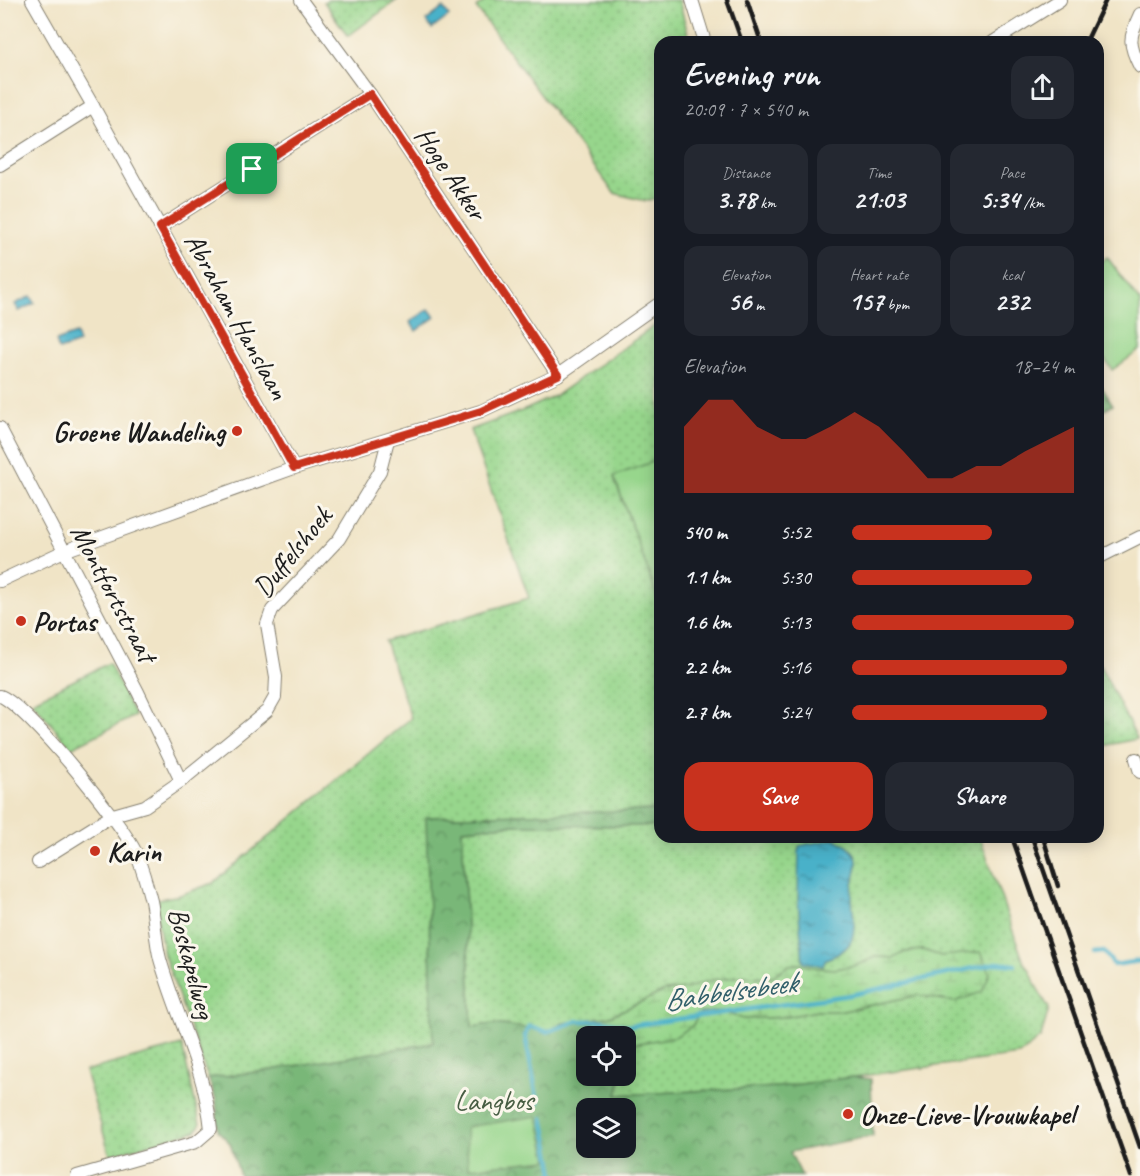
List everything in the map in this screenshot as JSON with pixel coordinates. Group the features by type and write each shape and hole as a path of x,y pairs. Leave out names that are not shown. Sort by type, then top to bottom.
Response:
{"street":[{"name":"Abraham Hanslaan","path":"32,0 294,468"},
{"name":"Hoge Akker","path":"301,0 370,94 558,375"},
{"path":"692,0 703,36"},
{"path":"1003,36 1060,0"},
{"path":"1140,14 1132,31 1131,49 1140,66"},
{"path":"160,227 370,94"},
{"path":"0,165 93,106"},
{"path":"0,581 64,551 294,468 481,411 558,375 654,307"},
{"name":"Montfortstraat","path":"0,429 138,692 181,781"},
{"name":"Duffelshoek","path":"38,862 113,815 146,806 181,781 267,711 275,697 276,677 267,624 272,610 339,538 380,471 388,440"},
{"path":"1104,555 1140,537"},
{"path":"0,696 28,717 113,815"},
{"path":"1136,759 1140,772"},
{"name":"Boskapelweg","path":"77,1176 196,1142 211,1129 203,1082 159,957 151,901 135,852 113,815"}],"green space":[{"path":"327,0 397,0 348,36 324,2"},
{"path":"486,0 679,0 688,36 654,36 654,199 645,201 614,193 476,8"},
{"path":"1107,257 1140,302 1140,350 1112,370 1104,359 1104,259"},
{"path":"654,326 654,461 614,477 654,587 654,810 427,817 433,1043 265,1071 208,1078 164,955 154,900 180,895 213,883 411,718 385,641 529,598 470,430 555,396"},
{"path":"1104,391 1113,405 1104,410"},
{"path":"654,461 654,587 614,476"},
{"path":"109,663 135,716 71,748 32,701"},
{"path":"1104,673 1137,739 1104,746"},
{"name":"Langbos","path":"654,810 654,826 509,825 462,829 472,1027 493,1024 549,1031 563,1023 593,1019 594,1026 576,1026 576,1086 619,1086 617,1095 778,1087 853,1077 871,1079 873,1136 790,1152 802,1176 592,1176 591,1174 577,1176 240,1176 230,1143 218,1131 216,1100 208,1078 265,1071 433,1043 426,817"},
{"path":"509,825 654,826 654,843 982,843 1024,963 1030,970 1049,1008 1041,1037 1019,1055 778,1087 616,1095 619,1086 636,1086 636,1042 692,1026 700,1013 721,1011 743,1019 785,1017 817,1011 843,1011 918,995 954,1001 960,955 941,956 922,950 905,952 894,958 876,957 857,965 836,969 799,964 789,965 770,978 743,976 711,980 686,989 665,991 608,1017 563,1023 549,1031 493,1024 472,1027 462,829"},
{"path":"922,950 941,956 981,952 990,973 982,992 954,1002 918,995 843,1011 817,1011 785,1017 743,1019 721,1011 700,1013 692,1026 675,1037 636,1043 636,1026 594,1026 593,1019 608,1017 665,991 686,989 711,980 743,976 770,978 789,965 799,964 836,969 857,965 876,957 894,958 905,952"},
{"path":"182,1045 200,1124 196,1131 110,1155 85,1071"},
{"path":"538,1116 548,1160 468,1168 466,1127"}],"water":[{"path":"443,8 449,16 432,29 426,21"},
{"path":"31,296 35,303 19,311 15,304"},
{"path":"429,309 435,317 416,331 410,322"},
{"path":"76,334 79,343 59,350 56,341"},
{"path":"814,843 842,843 857,858 852,889 853,936 845,949 826,959 823,966 803,962 798,901 799,846"}],"waterway":[{"name":"Babbelsebeek","path":"1095,953 1104,952 1114,965 1140,961"},
{"name":"Babbelsebeek","path":"538,1103 525,1035 529,1026 547,1032 577,1021 602,1021 628,1026 850,995 997,963 1015,965"},
{"name":"Babbelsebeek","path":"543,1118 554,1173 550,1176"}],"railway":[{"path":"727,0 740,36"},
{"path":"747,0 759,36"},
{"path":"1089,36 1106,0"},
{"path":"1014,843 1131,1176"},
{"path":"1034,843 1140,1147"},
{"path":"1045,843 1058,886"}],"place":[{"name":"Groene Wandeling","path":"237,431"},
{"name":"Portas","path":"21,621"},
{"name":"Karin","path":"95,851"},
{"name":"Onze-Lieve-Vrouwkapel","path":"848,1114"}],"route":[{"path":"370,94 558,375 481,411 294,468 160,227 252,169 370,94"}]}
